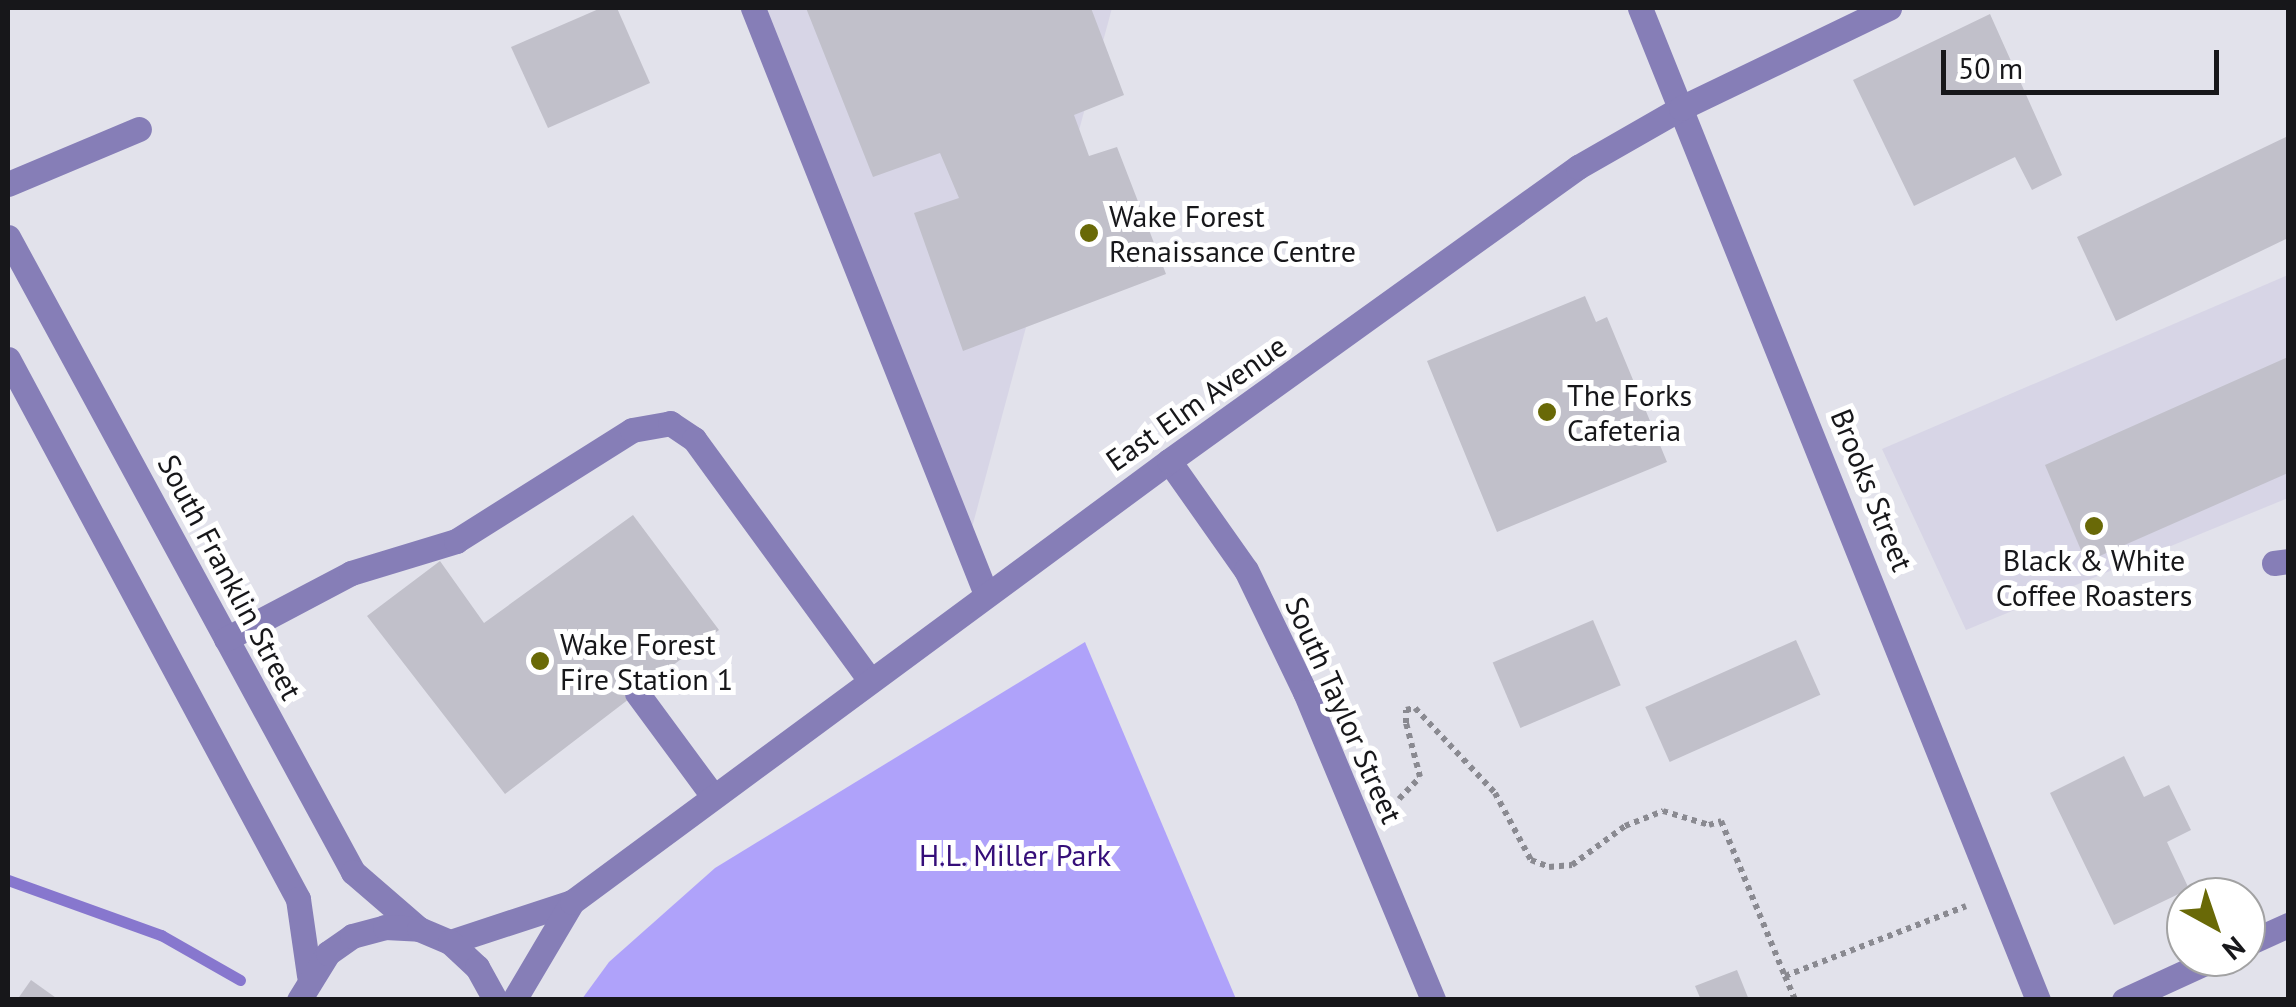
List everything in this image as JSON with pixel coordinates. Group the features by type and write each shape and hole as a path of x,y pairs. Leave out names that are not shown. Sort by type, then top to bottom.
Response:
{"street":[{"path":"753,8 986,594"},
{"name":"Brooks Street","path":"1640,8 2038,1000"},
{"name":"East Elm Avenue","path":"450,942 572,902 869,679 1578,167 1681,108 1889,8"},
{"path":"8,184 139,129"},
{"name":"South Franklin Street","path":"8,236 352,872 419,929"},
{"path":"8,359 298,900 304,988"},
{"path":"226,639 351,573 456,542 632,430 670,423 694,439 869,679"},
{"name":"South Taylor Street","path":"1169,461 1246,570 1306,692 1433,1000"},
{"path":"637,693 713,796"},
{"name":"East Elm Avenue","path":"514,1000 572,902"},
{"path":"304,988 352,936 385,927 419,929 450,942 477,967 495,1000"},
{"path":"2124,1000 2174,977"}],"path":[{"path":"1399,799 1420,777 1406,724 1406,710 1415,708 1495,793 1531,860 1548,868 1572,865 1625,826 1663,810 1709,825 1721,820 1795,1000"},
{"path":"1785,976 1966,906"}],"shaded area":[{"path":"758,8 1112,8 967,546"},
{"path":"2288,275 2288,498 1966,630 1882,449"}],"green space":[{"name":"H.L. Miller Park","path":"1085,642 1236,999 582,999 609,962 715,868"}],"building":[{"path":"601,8 617,8 650,83 548,128 511,47"},
{"path":"806,8 1091,8 1124,95 1074,115 1089,156 1117,147 1166,274 963,351 914,213 959,198 940,153 873,177"},
{"path":"1990,14 2062,175 2032,190 2015,157 1914,206 1853,80"},
{"path":"2288,136 2288,238 2116,321 2077,237"},
{"name":"The Forks Cafeteria","path":"1585,296 1596,322 1607,317 1667,462 1497,532 1427,361"},
{"path":"2288,357 2288,473 2086,562 2045,465"},
{"name":"Wake Forest Fire Station 1","path":"633,515 719,630 505,794 367,616 440,561 484,623"},
{"path":"1593,620 1621,685 1520,728 1493,663"},
{"path":"1796,640 1820,695 1670,762 1645,707"},
{"path":"2124,756 2144,797 2169,785 2191,830 2167,842 2183,877 2166,877 2166,900 2114,925 2050,793"},
{"path":"1737,970 1749,1000 1701,1000 1695,986"},
{"path":"31,980 59,1000 17,1000"}],"waterway":[{"path":"8,880 161,935 240,980"}],"place":[{"name":"Wake Forest Renaissance Centre","path":"1089,233"},
{"name":"The Forks Cafeteria","path":"1547,412"},
{"name":"Black & White Coffee Roasters","path":"2094,526"},
{"name":"Wake Forest Fire Station 1","path":"540,661"}]}
